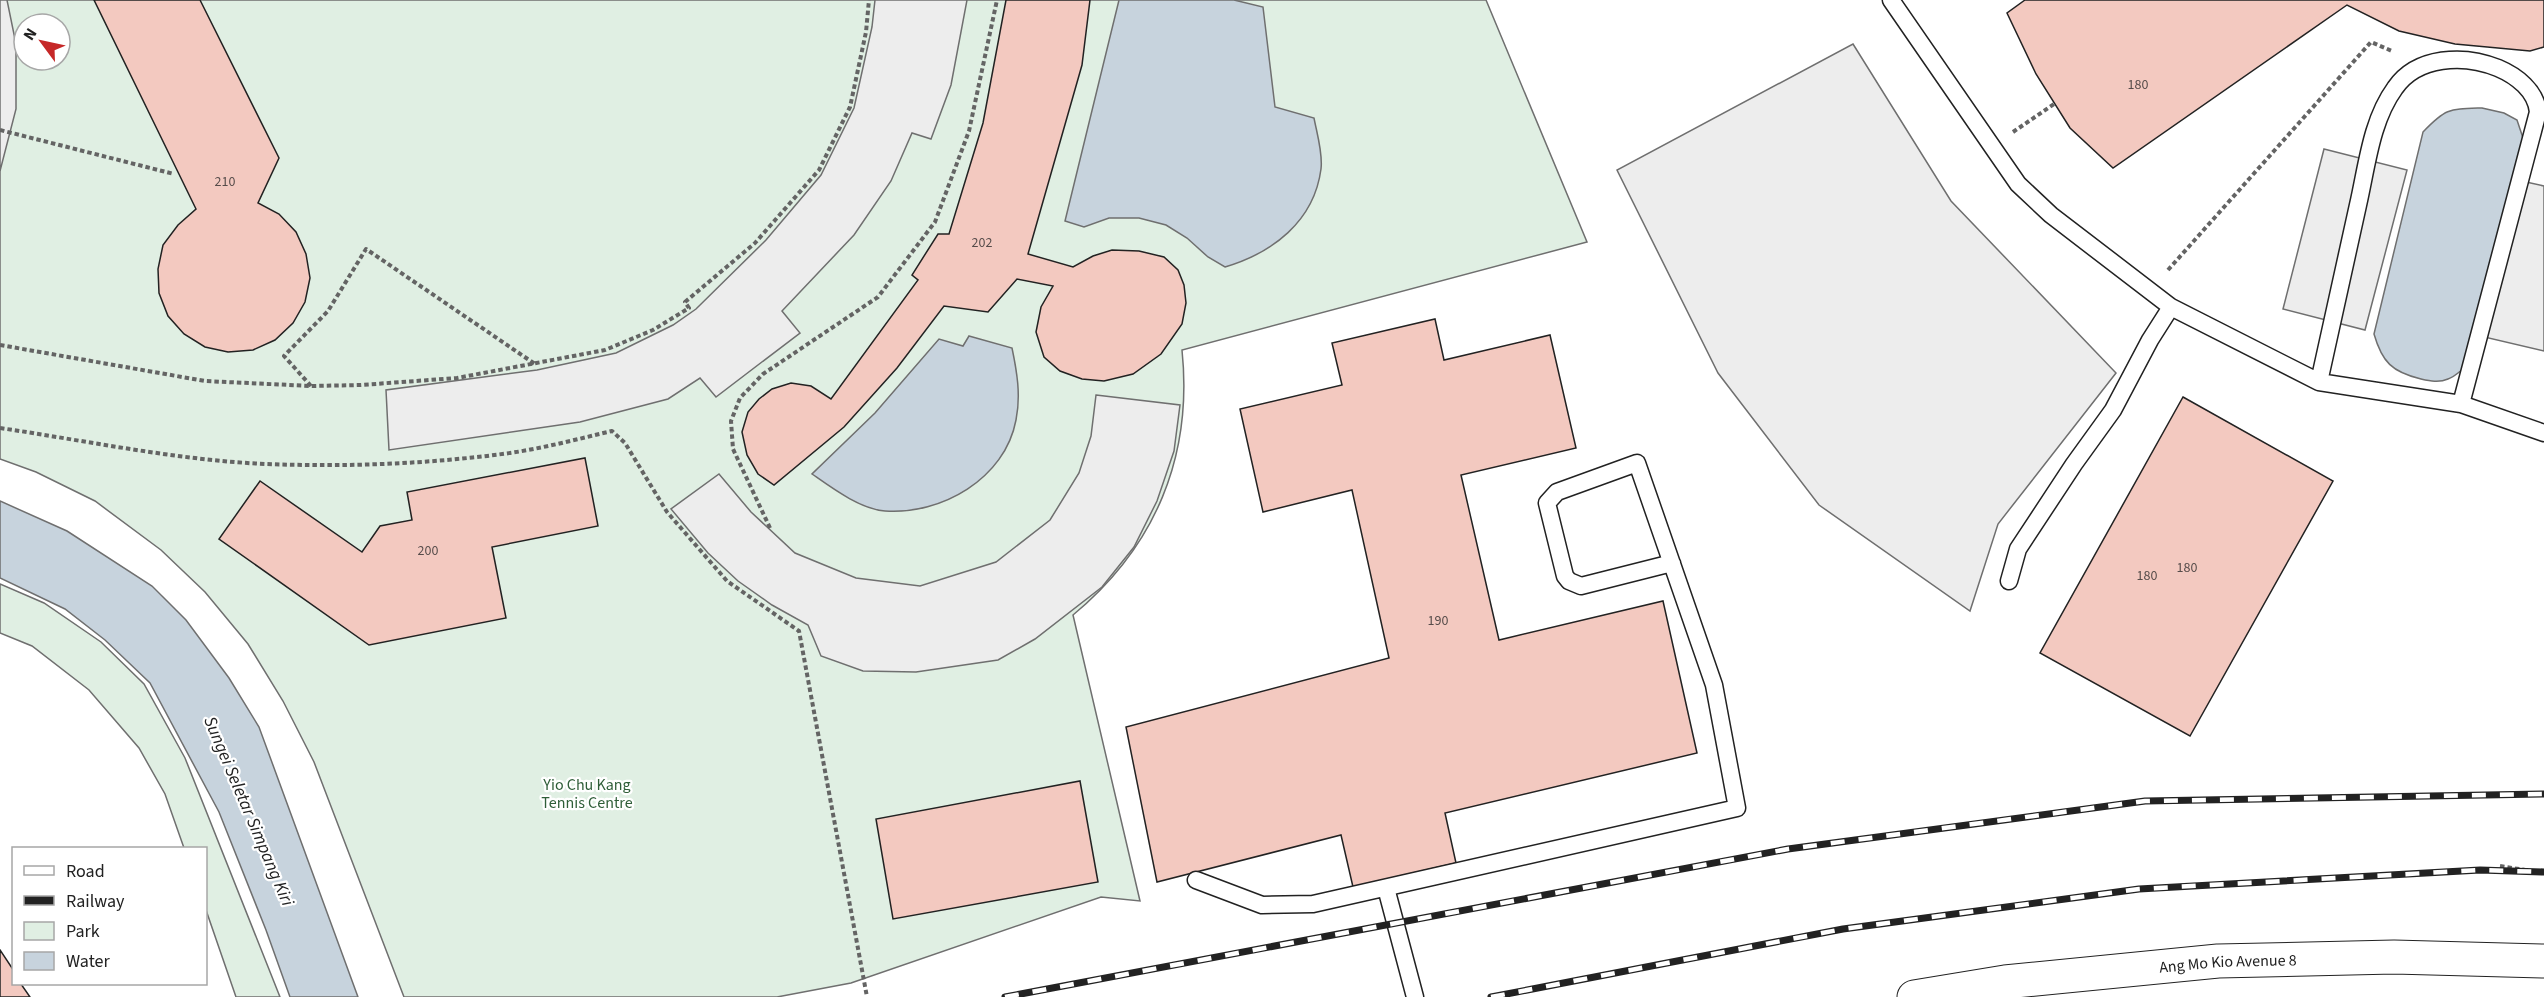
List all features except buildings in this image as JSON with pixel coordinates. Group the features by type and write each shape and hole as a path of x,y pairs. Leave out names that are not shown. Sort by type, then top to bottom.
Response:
{"main road":[{"name":"Ang Mo Kio Avenue 8","path":"1914,997 2005,982 2218,961 2394,957 2544,961"}],"lane":[{"path":"1891,0 2018,184 2051,215 2171,307 2319,382 2461,404 2544,433"},
{"path":"2319,382 2376,128 2394,88 2412,70 2433,62 2460,58 2487,63 2518,80 2536,101 2538,112 2461,404"},
{"path":"2009,581 2018,549 2073,464 2113,410 2171,307"},
{"path":"1196,880 1262,905 1313,904 1737,808 1714,685 1672,563 1637,463 1557,492 1551,497 1547,508 1565,576 1569,581 1581,586 1672,563"},
{"path":"1386,888 1415,997"}],"path":[{"path":"0,345 205,381 311,386 457,378 536,365 605,350 653,330 689,308 685,302 756,243 819,170 850,107 866,32 869,0"},
{"path":"770,528 733,449 731,422 740,398 763,374 878,297 935,222 969,131 997,0"},
{"path":"2167,271 2372,42 2398,53"},
{"path":"1991,148 2055,104"},
{"path":"0,130 174,174"},
{"path":"311,386 284,356 328,311 366,249 536,365"},
{"path":"0,428 189,457 264,464 358,465 428,462 513,453 612,432 625,443 667,512 727,581 799,631 867,997"},
{"path":"2500,867 2544,873"}],"green space":[{"name":"Yio Chu Kang Tennis Centre","path":"0,0 1486,0 1587,242 1182,350 1184,389 1181,427 1174,463 1162,497 1146,529 1126,560 1102,588 1073,615 1140,901 1101,897 851,983 777,997 404,997 314,762 283,701 248,644 205,592 161,550 95,501 36,472 0,459"},
{"path":"0,584 44,603 101,642 144,684 185,758 280,997 236,997 207,913 207,847 184,847 165,794 139,748 89,690 32,646 0,633"}],"shaded area":[{"path":"0,0 7,0 12,24 12,72 16,72 16,109 0,171"},
{"path":"875,0 967,0 951,85 931,139 912,133 891,181 854,235 782,311 800,333 716,397 700,378 668,399 580,422 389,450 386,390 537,370 616,353 673,325 696,309 766,240 821,175 854,108 872,27"},
{"path":"1853,44 1951,201 2116,373 1998,524 1970,611 1819,505 1718,373 1617,170"},
{"path":"2324,149 2407,170 2365,330 2283,309"},
{"path":"2517,180 2544,186 2544,351 2480,336"},
{"path":"1096,395 1180,405 1174,451 1157,501 1134,547 1102,587 1035,639 998,660 916,672 863,671 821,656 808,625 772,605 738,581 708,553 671,509 719,474 751,512 795,553 856,578 920,586 996,562 1050,520 1079,473 1091,436"}],"water":[{"path":"1119,0 1234,0 1263,7 1275,107 1314,118 1321,169 1310,205 1300,220 1288,233 1259,253 1225,267 1166,225 1139,218 1109,218 1084,227 1065,221"},
{"path":"2482,108 2504,113 2517,120 2525,144 2467,366 2445,380 2424,380 2395,369 2385,359 2374,334 2423,132 2437,118 2449,111"},
{"path":"969,336 1012,348 1017,375 1017,411 1010,441 999,460 984,476 948,500 906,511 885,511 856,502 812,474 875,413 939,339 963,346"},
{"name":"Sungei Seletar Simpang Kiri","path":"0,501 67,531 152,586 186,620 229,678 259,727 358,997 290,997 219,812 150,683 105,640 65,609 0,578"}],"railway":[{"path":"1005,997 1788,849 2145,801 2544,794"},
{"path":"1491,997 1843,929 2139,889 2480,870 2544,872"}]}
